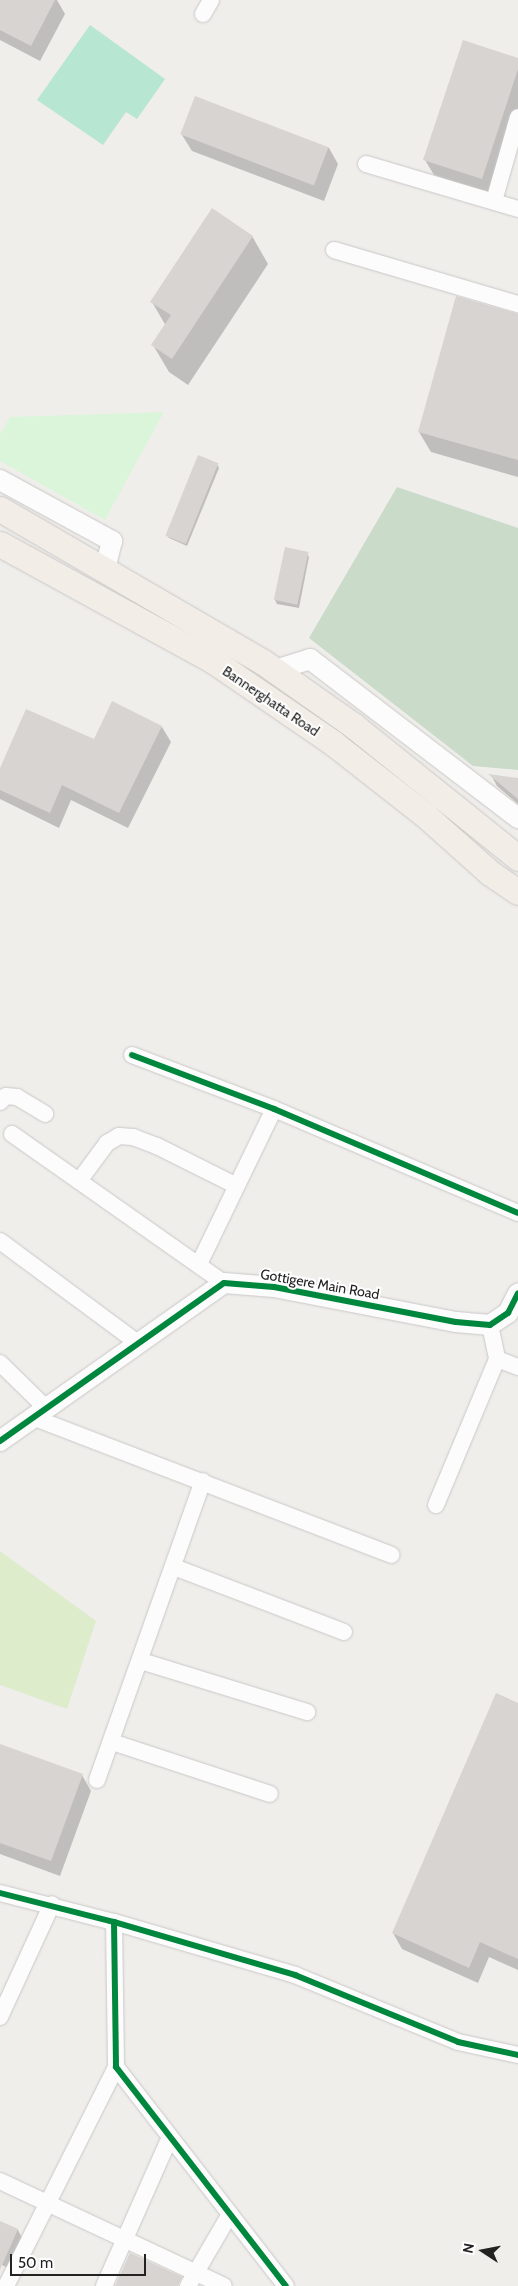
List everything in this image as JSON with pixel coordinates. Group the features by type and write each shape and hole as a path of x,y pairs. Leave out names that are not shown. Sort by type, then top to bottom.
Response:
{"main road":[{"path":"0,509 275,670 362,731 518,858"},
{"name":"Bannerghatta Road","path":"0,544 212,660 333,743 426,815 490,873 518,892"}],"street":[{"path":"494,201 518,117"},
{"path":"366,164 518,209"},
{"path":"334,250 518,304"},
{"path":"0,480 112,541 105,570"},
{"path":"275,670 310,659 518,818"},
{"path":"132,1055 274,1109 518,1212"},
{"path":"0,1102 6,1096 17,1097 45,1114"},
{"path":"199,1264 274,1109"},
{"path":"0,1441 224,1283 12,1134"},
{"path":"80,1181 107,1143 119,1136 133,1137 157,1146 236,1186"},
{"path":"0,1241 138,1343"},
{"name":"Gottigere Main Road","path":"224,1283 274,1287 456,1322 490,1325"},
{"path":"436,1505 497,1358 490,1325 508,1313 518,1293"},
{"path":"497,1358 518,1367"},
{"path":"0,1363 39,1412 203,1481 391,1555"},
{"path":"98,1780 142,1661 203,1481"},
{"path":"174,1567 344,1632"},
{"path":"142,1661 307,1712"},
{"path":"112,1742 270,1794"},
{"path":"0,1893 52,1904 296,1976 458,2042 518,2055"},
{"path":"0,2017 52,1904"},
{"path":"6,2286 116,2067 114,1922"},
{"path":"116,2067 286,2286"},
{"path":"104,2286 170,2137"},
{"path":"0,2181 126,2240 191,2279 224,2286"},
{"path":"191,2279 230,2214"}],"green space":[{"path":"90,25 165,79 137,119 126,112 103,145 37,100"},
{"path":"164,412 105,520 0,461 0,435 10,417"},
{"path":"397,487 518,528 518,770 473,766 309,638"},
{"path":"0,1551 96,1621 67,1709 0,1685"}],"building":[{"path":"0,0 55,0 31,46 0,30"},
{"path":"463,40 518,58 518,69 482,179 423,160"},
{"path":"195,96 329,147 314,186 180,134"},
{"path":"212,208 253,236 172,359 151,345 171,315 150,302"},
{"path":"456,296 518,314 518,460 418,432"},
{"path":"198,455 218,463 186,544 165,536"},
{"path":"285,547 308,552 297,605 274,600"},
{"path":"112,701 162,726 119,813 62,785 50,813 0,790 0,768 26,709 94,739"},
{"path":"488,774 518,778 518,799"},
{"path":"496,1693 518,1703 518,1959 480,1942 469,1968 392,1933"},
{"path":"0,1744 83,1774 51,1861 0,1843"},
{"path":"0,2221 18,2229 0,2270"},
{"path":"130,2253 182,2277 178,2286 115,2286"}],"cycle path":[{"path":"132,1055 274,1109 518,1213"},
{"path":"0,1441 224,1283 274,1287 456,1322 490,1325 508,1313 518,1293"},
{"path":"0,1893 114,1922 116,2067 286,2286"},
{"path":"114,1922 295,1975 458,2042 518,2055"}]}
